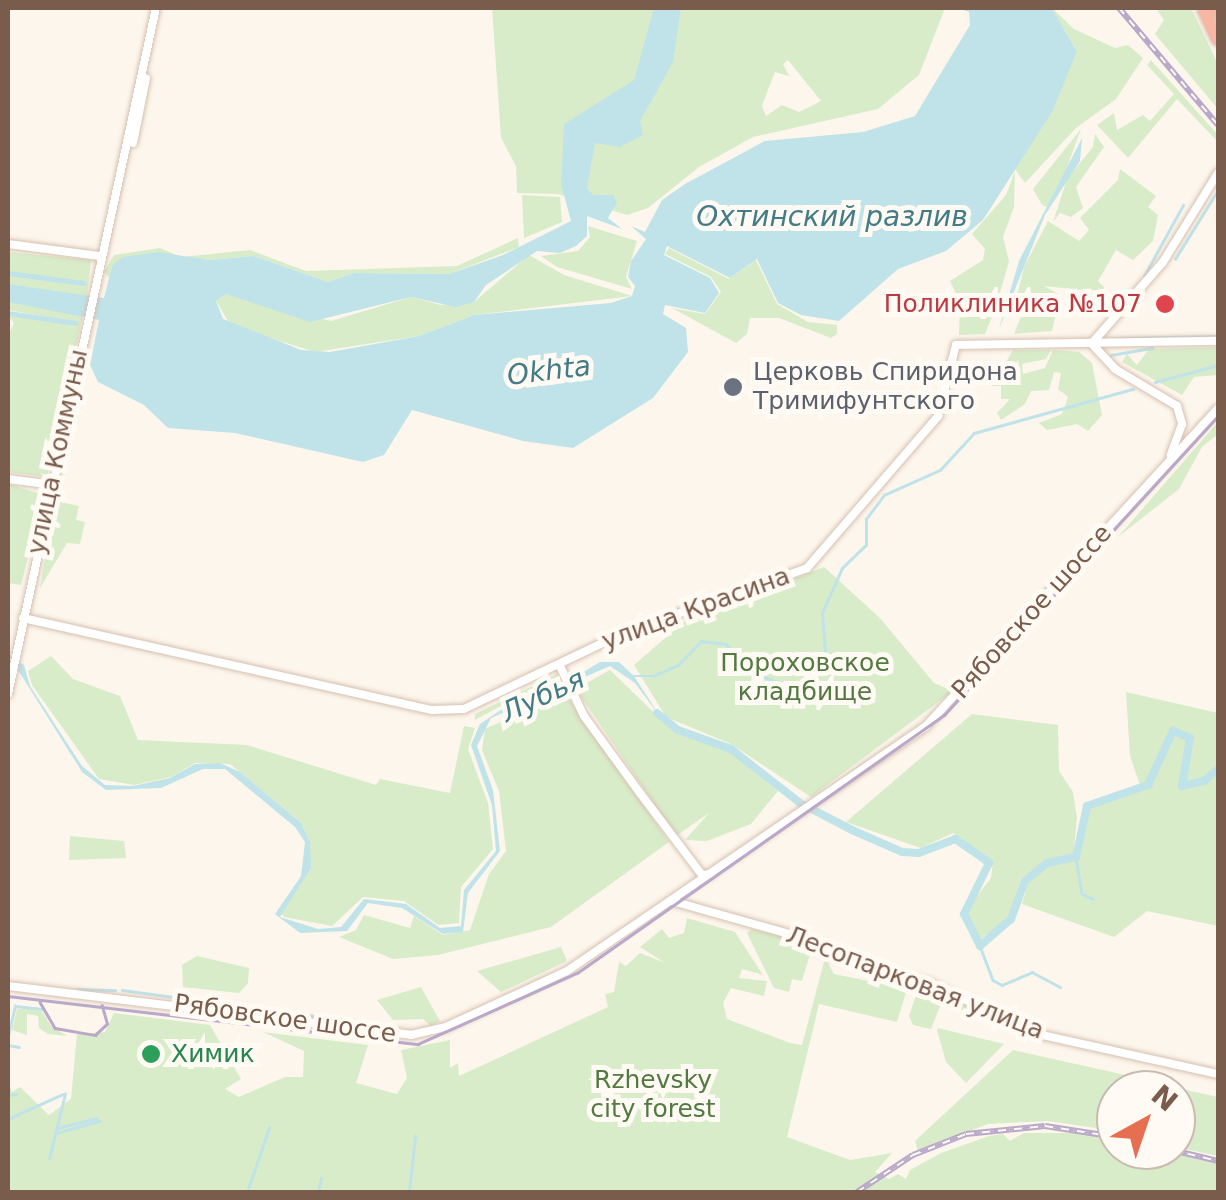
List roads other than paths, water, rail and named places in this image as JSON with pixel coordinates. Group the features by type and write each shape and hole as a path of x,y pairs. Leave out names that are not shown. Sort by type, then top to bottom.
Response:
{"highway":[{"path":"1202,8 1218,40"}],"main road":[{"name":"улица Коммуны","path":"8,694 99,256 108,247 159,8"},
{"path":"1091,342 1112,324 1163,262 1218,173"},
{"path":"8,246 99,256"},
{"path":"1112,324 1116,342"},
{"path":"1091,342 1218,341"},
{"path":"1091,342 1111,366 1180,412 1182,424 1166,463"},
{"name":"улица Красина","path":"24,618 446,712 621,634 812,564 938,416 950,351 966,343 1091,342"},
{"name":"Рябовское шоссе","path":"8,986 420,1035 568,971 717,872 950,704 1218,409"},
{"path":"8,479 54,486"},
{"path":"559,664 571,692 684,854 703,876 717,872"},
{"name":"Лесопарковая улица","path":"672,901 804,938 830,956 929,983 1042,1034 1218,1074"}],"water":[{"name":"Охтинский разлив","path":"654,8 681,8 673,62 640,121 643,135 620,147 595,143 587,188 593,195 613,195 617,202 608,218 622,229 587,216 587,236 576,246 560,253 537,251 486,285 474,302 456,307 411,297 310,322 226,294 216,301 223,319 301,350 330,352 419,336 474,315 611,303 632,296 635,286 628,277 631,261 646,239 631,226 645,232 662,200 685,184 765,141 863,132 915,116 970,25 969,12 958,8 1052,8 1077,52 1052,112 983,220 946,251 898,269 839,321 801,315 778,303 757,259 730,278 667,246 664,255 710,278 719,293 705,313 665,305 663,314 686,328 688,352 653,398 573,448 523,441 412,410 384,455 363,462 235,433 168,428 144,405 98,382 90,365 99,320 8,302 8,284 104,298 112,266 123,257 157,252 209,260 254,256 328,282 354,273 449,274 503,255 571,221 561,184 564,124 634,80"},
{"path":"1082,138 1080,161 1045,215 999,329 1019,261"},
{"path":"8,654 24,665 30,686 82,766 105,785 133,786 170,778 195,764 220,763 240,772 301,823 310,842 311,868 280,917 318,929 341,927 364,899 406,904 440,928 461,926 464,890 496,851 492,805 471,745 480,724 523,695 555,689 600,662 619,662 634,676 661,718 635,683 610,666 491,718 477,746 493,790 500,851 468,893 463,932 443,934 402,908 368,903 347,931 300,933 275,914 301,876 305,842 295,827 225,769 203,769 161,788 106,790 82,772"}],"waterway":[{"path":"1175,259 1218,190"},
{"path":"1144,276 1183,205"},
{"path":"8,273 83,283"},
{"path":"8,313 75,323"},
{"path":"1120,338 1218,336"},
{"path":"1111,355 1152,348"},
{"path":"1155,382 1218,365"},
{"path":"632,676 653,676 678,665 701,641 726,644 756,674 792,687 806,683 826,664 822,613 842,568 866,545 866,519 884,495 940,470 974,433 1133,389"},
{"name":"Лубья","path":"657,713 678,730 731,749 800,803 902,852 919,853 955,839 970,849 989,863 964,914 980,946 1011,919 1025,881 1047,863 1076,857 1087,806 1148,785 1173,731 1190,738 1182,786 1204,781 1218,769"},
{"path":"1076,857 1082,894 1093,899"},
{"path":"980,946 993,980 1002,985 1032,972 1060,987"},
{"path":"78,989 115,990"},
{"path":"122,990 255,1008"},
{"path":"8,1036 15,1006 42,1009"},
{"path":"266,1009 356,1022"},
{"path":"8,1045 19,1047"},
{"path":"8,1095 16,1094"},
{"path":"8,1119 63,1094"},
{"path":"49,1159 65,1094"},
{"path":"57,1128 97,1118"},
{"path":"56,1133 99,1121"},
{"path":"247,1192 269,1128"},
{"path":"409,1192 415,1136"},
{"path":"318,1192 321,1178"}],"tram line":[{"path":"8,996 418,1044 577,973 944,715 1218,416"},
{"path":"40,1002 55,1028 95,1035 107,1024 102,1006"}],"railway":[{"path":"1119,8 1218,125"},
{"path":"857,1192 913,1155 966,1134 1045,1126 1096,1134"},
{"path":"1196,1156 1218,1161"}],"place":[{"name":"Поликлиника №107","path":"1165,304"},
{"name":"Церковь Спиридона Тримифунтского","path":"733,387"},
{"name":"Химик","path":"151,1054"}],"water label":[{"name":"Okhta","path":"549,371"}],"park label":[{"name":"Пороховское кладбище","path":"805,678"},
{"name":"Rzhevsky city forest","path":"653,1096"}]}
